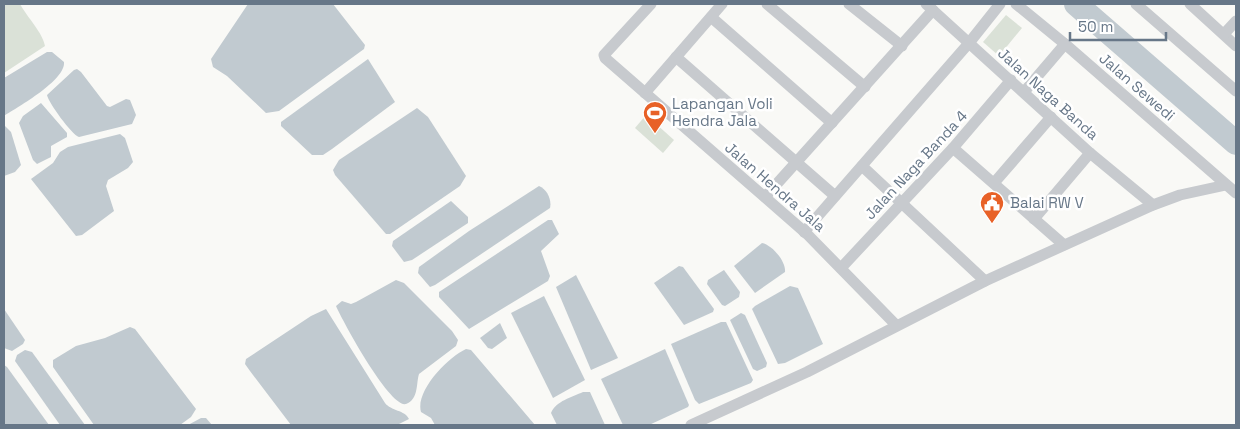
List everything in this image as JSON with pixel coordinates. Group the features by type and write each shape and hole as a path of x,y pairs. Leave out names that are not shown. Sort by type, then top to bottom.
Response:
{"street":[{"name":"Jalan Hendra Jala","path":"651,4 610,47 604,55 605,58 766,197 841,268 896,325"},
{"path":"645,93 722,4"},
{"path":"767,4 865,87"},
{"path":"849,4 902,46"},
{"path":"804,232 969,44 1000,4"},
{"name":"Jalan Sewedi","path":"1016,4 1065,44 1236,193"},
{"path":"1136,4 1236,91"},
{"path":"1190,4 1236,46"},
{"path":"766,197 902,46 930,7"},
{"name":"Jalan Naga Banda","path":"930,7 1090,153 1153,205"},
{"path":"711,17 832,123"},
{"path":"1224,34 1236,22"},
{"path":"1024,92 1065,44"},
{"path":"676,57 835,196"},
{"name":"Jalan Naga Banda 4","path":"841,268 953,148 1011,80"},
{"path":"994,183 1051,117"},
{"path":"953,148 1064,245"},
{"path":"1034,219 1090,153"},
{"path":"862,166 985,281"},
{"path":"691,425 807,372 985,281 1153,205 1168,199 1226,185"}],"shaded area":[{"path":"4,4 20,4 38,30 45,46 4,73"},
{"path":"248,4 333,4 365,45 364,49 279,111 266,113 227,76 213,67 211,59"},
{"path":"1006,15 1022,28 999,56 983,42"},
{"path":"47,52 52,52 64,62 63,69 50,85 4,116 4,78"},
{"path":"368,59 395,102 323,155 312,155 281,126 281,122"},
{"path":"77,69 107,106 110,107 126,99 130,100 136,115 132,124 79,137 71,131 47,95"},
{"path":"41,103 67,133 67,137 51,146 51,157 37,164 33,160 19,123 23,116"},
{"path":"417,108 428,117 466,176 460,186 390,234 386,234 335,175 333,170 339,160"},
{"name":"Lapangan Voli Hendra Jala","path":"646,115 674,140 663,153 635,128"},
{"path":"4,125 11,132 21,165 15,172 4,176"},
{"path":"120,134 125,138 133,162 128,168 108,180 106,186 114,211 82,235 76,236 31,179 53,163 60,152 68,147"},
{"path":"539,186 548,195 550,208 435,285 430,287 418,273 419,267 469,231"},
{"path":"451,201 468,217 468,223 412,260 404,262 392,246 393,241"},
{"path":"548,220 552,220 559,234 541,251 550,276 548,281 469,329 439,297 439,292"},
{"path":"762,243 778,254 785,272 755,293 734,266"},
{"path":"679,266 683,267 714,309 713,312 684,325 654,283"},
{"path":"724,270 740,292 739,297 725,306 722,305 707,284 708,280"},
{"path":"576,275 618,358 591,370 556,287"},
{"path":"396,280 404,283 452,331 458,340 456,346 419,374 415,395 406,404 399,402 389,393 379,379 357,345 336,306 342,301 351,304 356,302"},
{"path":"790,286 798,288 823,344 785,363 778,364 752,309"},
{"path":"544,296 585,380 553,398 511,313"},
{"path":"4,309 25,340 23,344 12,351 4,348"},
{"path":"326,309 385,403 409,419 397,425 291,425 250,371 245,364 246,359 311,316"},
{"path":"741,313 745,315 767,363 766,367 757,371 753,369 730,320"},
{"path":"721,322 726,322 753,380 751,383 699,404 695,400 671,344"},
{"path":"500,323 507,338 492,349 488,348 480,338"},
{"path":"130,327 135,329 196,409 191,417 180,425 94,425 53,367 53,360 76,346 105,338"},
{"path":"466,349 471,350 535,425 435,425 431,418 421,412 420,404 423,394 434,376 451,359"},
{"path":"665,349 689,405 688,407 649,425 623,425 601,379"},
{"path":"25,350 32,352 85,425 60,425 15,361 17,355"},
{"path":"4,365 7,367 49,425 4,425"},
{"path":"583,392 590,392 605,425 557,425 551,413 553,409 565,400"},
{"path":"201,418 206,418 212,425 188,425"}],"waterway":[{"path":"1076,4 1236,143"}],"place":[{"name":"Lapangan Voli Hendra Jala","path":"655,134"},
{"name":"Balai RW V","path":"992,224"}]}
